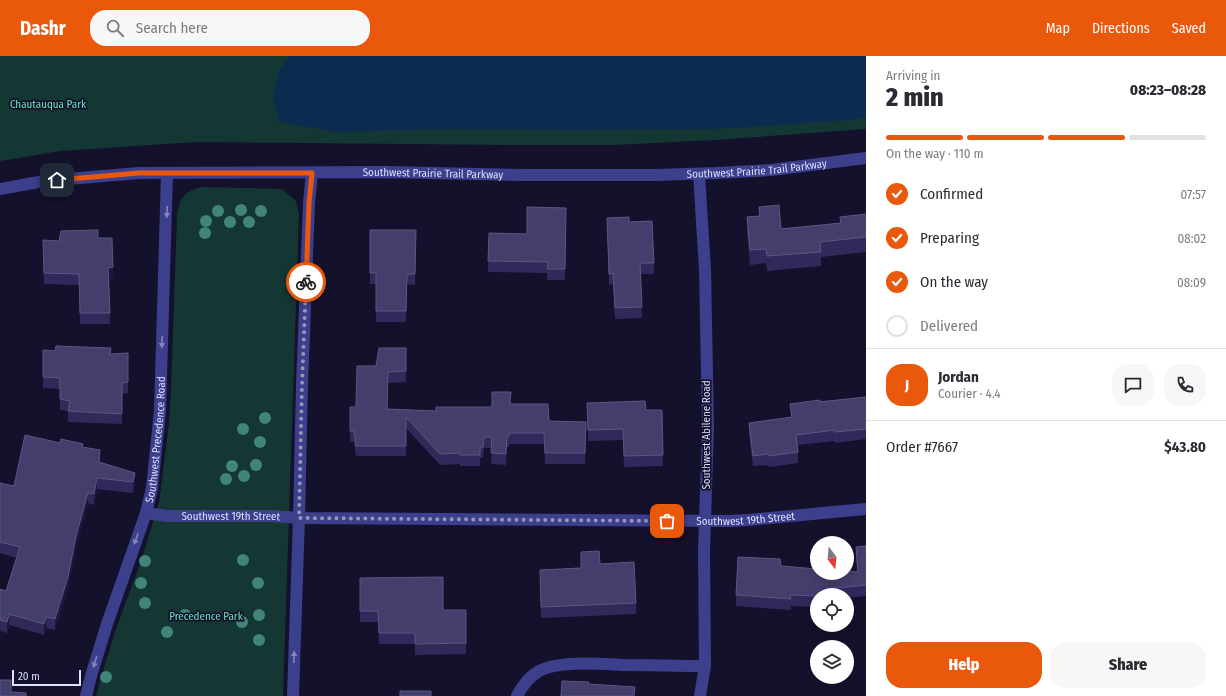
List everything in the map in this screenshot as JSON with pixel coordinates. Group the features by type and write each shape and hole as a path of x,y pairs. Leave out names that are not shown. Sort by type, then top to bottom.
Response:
{"street":[{"name":"Southwest Prairie Trail Parkway","path":"0,189 44,181 139,173 386,172 522,175 656,175 771,170 866,158"},
{"name":"Southwest Precedence Road","path":"86,696 107,624 146,513 152,488 160,411 167,173"},
{"path":"293,696 302,385 309,203 312,173"},
{"name":"Southwest Abilene Road","path":"699,174 705,270 708,427 705,520 705,666 700,696"},
{"name":"Southwest 19th Street","path":"146,513 167,516 667,521 748,520 866,509"},
{"path":"517,696 530,677 540,671 552,667 577,664 705,666"}],"green space":[{"name":"Chautauqua Park","path":"0,56 866,56 866,129 715,140 613,145 195,142 60,151 0,161"},
{"name":"Precedence Park","path":"201,187 282,189 296,201 299,214 283,696 96,696 112,641 140,564 159,503 169,423 171,391 177,215 181,200 184,196 190,191"}],"water":[{"path":"290,56 866,56 866,117 849,120 716,129 447,129 336,132 279,122 273,97 279,71"}],"building":[{"path":"779,205 781,229 841,223 840,217 866,214 866,237 820,242 821,252 767,256 766,249 750,250 747,217 760,216 759,207"},
{"path":"527,207 566,208 565,269 547,269 548,262 488,261 489,233 527,234"},
{"path":"629,217 629,222 652,221 654,263 640,263 642,307 615,308 613,273 609,274 607,218"},
{"path":"98,230 98,238 112,238 113,267 108,268 110,313 80,313 79,274 44,273 43,240 59,241 61,231"},
{"path":"370,230 416,230 415,274 407,274 406,311 376,311 376,273 370,273"},
{"path":"56,346 111,348 110,354 128,353 128,382 122,383 122,414 68,411 70,401 60,399 60,378 43,377 43,350 55,351"},
{"path":"379,348 406,348 406,371 388,372 387,409 436,411 436,407 492,407 492,392 511,392 510,404 548,404 549,421 586,422 585,453 545,453 544,433 509,433 509,436 507,437 506,454 491,453 492,437 484,437 483,447 480,447 480,455 460,455 460,453 440,454 406,417 406,446 356,446 354,431 350,431 350,407 356,407 357,366 376,366"},
{"path":"866,397 866,429 835,432 835,430 796,435 798,452 769,456 768,454 753,456 749,423 792,417 790,404 820,400 820,402"},
{"path":"645,401 646,410 662,410 663,455 624,456 623,429 588,430 587,403"},
{"path":"25,435 60,443 61,439 83,444 82,447 100,450 99,462 135,473 133,482 97,478 94,494 88,493 76,536 68,577 55,619 46,617 44,624 9,614 7,622 0,620 0,589 6,591 20,547 0,542 0,483 14,486"},
{"path":"866,546 866,585 838,588 810,588 810,596 790,595 791,599 736,595 738,557 780,559 781,566 810,568 810,580 854,580 854,572 858,572 856,547"},
{"path":"599,551 600,564 634,562 636,603 541,607 540,570 581,568 581,552"},
{"path":"443,577 443,610 466,610 466,643 415,644 415,633 379,633 378,611 360,611 360,578"},
{"path":"0,680 11,680 11,692 26,693 26,696 0,696"},
{"path":"562,681 589,682 588,684 635,687 634,696 561,696"},
{"path":"400,691 431,691 431,696 400,696"}],"way so far":[{"path":"306,282 299,518 667,521"}],"route":[{"path":"57,180 139,173 312,173 309,203 306,282"}]}
